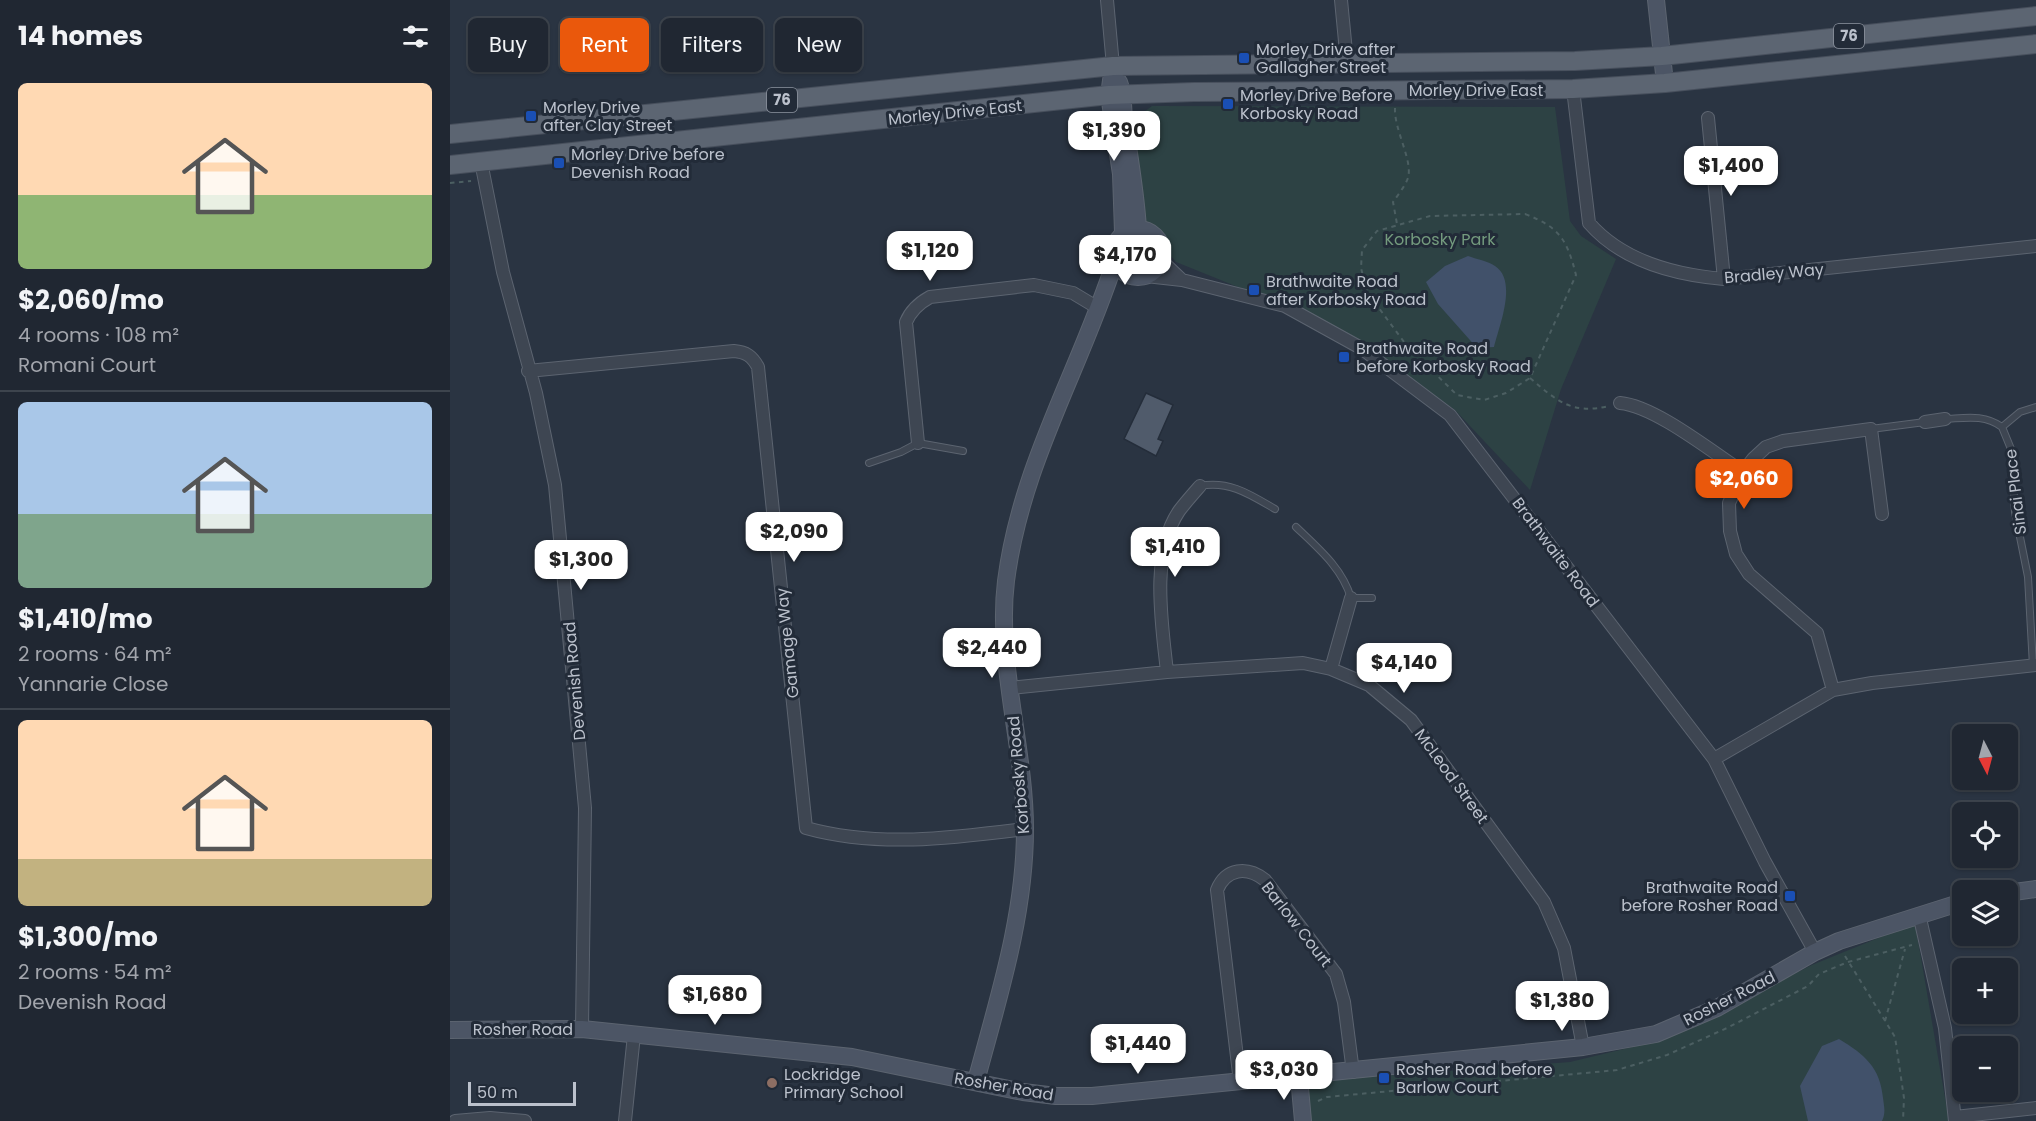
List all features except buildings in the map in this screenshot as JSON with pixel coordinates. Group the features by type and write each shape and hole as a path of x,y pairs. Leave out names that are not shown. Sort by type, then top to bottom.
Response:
{"main road":[{"name":"Morley Drive East","path":"450,134 1113,66 1575,61 1662,56 2036,16"},
{"name":"Morley Drive East","path":"450,165 482,171 1116,95 1194,92 1573,89 1665,83 2036,44"}],"street":[{"path":"1107,0 1116,95 1124,124 1135,191 1130,230 1115,246 1115,261 1124,272 1142,276"},
{"path":"1341,0 1347,62"},
{"path":"1656,0 1665,83"},
{"name":"Bradley Way","path":"1573,89 1589,223 1599,234 1627,254 1690,276 1724,279 2036,246"},
{"path":"1708,118 1724,279"},
{"name":"Devenish Road","path":"482,171 555,485 584,796 582,1029"},
{"path":"918,443 906,322 910,312 930,297 1034,285 1073,293 1100,304 1142,276 1152,272 1161,260 1161,245 1158,238 1152,233 1130,230"},
{"name":"Brathwaite Road","path":"1161,260 1182,280"},
{"name":"Korbosky Road","path":"976,1082 1014,941 1025,829 1005,622 1006,583 1013,537 1041,442 1100,304 1115,261"},
{"name":"Brathwaite Road","path":"1142,276 1182,280 1285,306 1325,326 1361,348 1450,415 1714,759 1765,862 1815,952"},
{"name":"Gamage Way","path":"528,371 734,351 743,352 752,358 758,367 807,828 826,834 911,841 1025,829"},
{"path":"1620,403 1630,404 1652,413 1743,472"},
{"path":"1925,422 1945,420"},
{"path":"1833,690 1817,633 1749,574 1736,554 1730,531 1729,503 1743,472 1766,447 1783,441 1871,429 1882,514"},
{"path":"1167,672 1160,598 1160,570 1178,513 1200,486"},
{"path":"1331,669 1351,598"},
{"name":"McLeod Street","path":"1010,688 1167,672 1303,663 1331,669 1369,685 1411,720 1544,902 1564,948 1583,1047"},
{"path":"1714,759 1833,690 1872,682 2034,666"},
{"name":"Barlow Court","path":"1240,1082 1217,890 1228,875 1248,870 1265,880 1336,974 1344,1002 1353,1071"},
{"path":"2018,891 2036,889"},
{"name":"Rosher Road","path":"450,1030 582,1029 852,1057 1056,1096 1092,1096 1583,1047 1656,1034 1717,1008 1815,952 1839,941 1952,905"},
{"path":"1919,914 1945,1028 1955,1119 2036,1108"},
{"path":"625,1121 634,1035"},
{"path":"1299,1077 1303,1121"},
{"path":"455,1121 490,1118 525,1121"}],"lane":[{"name":"Sinai Place","path":"2002,427 2020,412 2036,407"},
{"name":"Sinai Place","path":"1945,420 1978,417 1991,419 2002,427 2011,450 2015,512 2028,578 2034,666"},
{"path":"1871,429 1925,422"},
{"path":"868,463 901,452 918,443 963,451"},
{"path":"1200,486 1216,483 1232,486 1275,509"},
{"path":"1296,527 1326,556 1345,580 1351,598 1372,598"}],"path":[{"path":"1395,99 1395,122 1409,169 1408,179 1393,202 1397,225"},
{"path":"450,183 482,171"},
{"path":"1525,214 1550,223 1563,239 1572,258 1576,275 1530,378 1506,393 1484,400 1457,395 1407,346 1367,292 1361,268 1362,250 1377,231 1430,216 1525,214"},
{"path":"1530,378 1555,400 1577,410 1593,410 1620,403"},
{"path":"1839,941 1848,962 1895,1037 1904,1098 1903,1121"},
{"path":"1885,1021 1905,949"}],"green space":[{"name":"Korbosky Park","path":"1152,106 1555,107 1570,221 1581,236 1616,259 1561,389 1530,490 1455,410 1339,328 1176,262 1139,220 1133,120"},
{"path":"1915,923 1949,1121 1303,1121 1299,1082 1570,1062 1657,1041 1812,965"}],"water":[{"path":"1468,256 1495,266 1502,273 1505,282 1503,316 1494,347 1477,348 1438,304 1426,282 1445,266"},
{"path":"1839,1039 1864,1057 1875,1070 1883,1098 1882,1121 1808,1121 1800,1086 1822,1046"}],"place":[{"name":"Morley Drive after Gallagher Street","path":"1244,58"},
{"name":"Morley Drive Before Korbosky Road","path":"1228,104"},
{"name":"Morley Drive after Clay Street","path":"531,116"},
{"name":"Morley Drive before Devenish Road","path":"559,163"},
{"name":"Brathwaite Road after Korbosky Road","path":"1254,290"},
{"name":"Brathwaite Road before Korbosky Road","path":"1344,357"},
{"name":"Brathwaite Road before Rosher Road","path":"1790,896"},
{"name":"Rosher Road before Barlow Court","path":"1384,1078"},
{"name":"Lockridge Primary School","path":"772,1083"}]}
